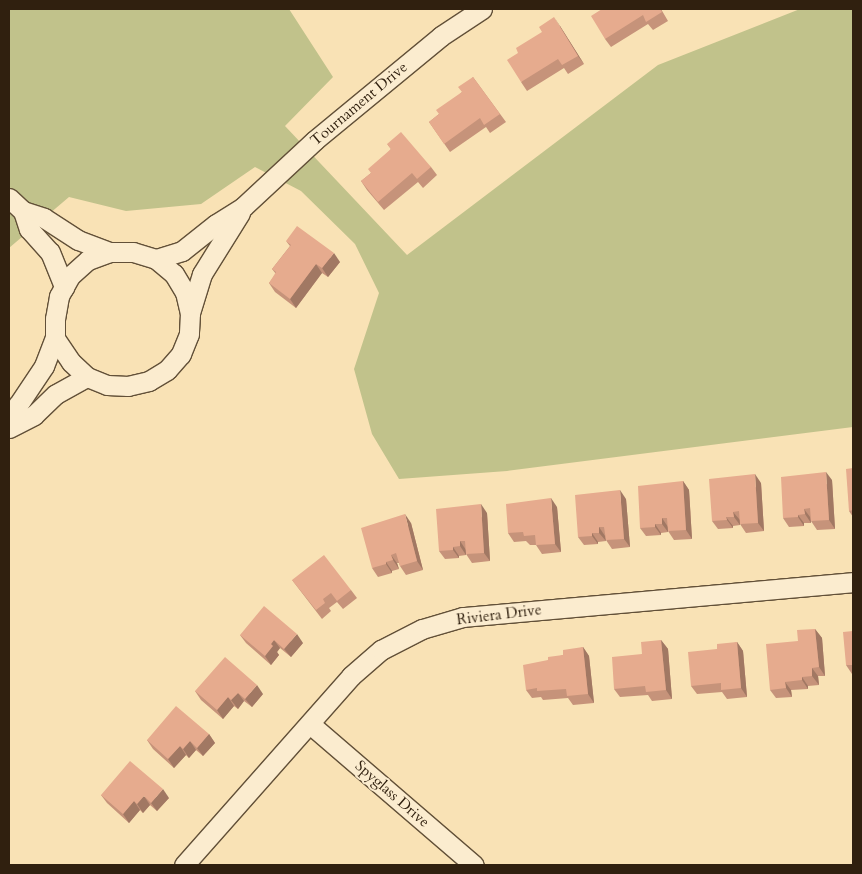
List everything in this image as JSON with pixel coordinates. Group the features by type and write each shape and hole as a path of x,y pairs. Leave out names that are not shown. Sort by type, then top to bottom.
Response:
{"street":[{"name":"Tournament Drive","path":"156,259 182,251 216,224 243,208 315,140 441,36 482,9"},
{"path":"9,198 23,211 44,218 78,240 110,252"},
{"name":"Tournament Drive","path":"190,313 202,274 243,208"},
{"path":"23,211 29,229 50,252 64,287"},
{"path":"9,427 18,405 44,366 55,338 55,319 59,296 70,276 88,260 110,252 133,252 156,259 174,274 185,292 190,313 189,334 181,354 167,370 149,381 128,386 106,385 87,377 70,362 55,338"},
{"path":"9,427 34,415 56,394 87,377"},
{"name":"Riviera Drive","path":"184,865 351,676 381,650 422,629 463,617 853,582"},
{"name":"Spyglass Drive","path":"310,724 474,865"}],"green space":[{"path":"9,9 289,9 333,77 285,126 407,255 658,65 800,9 853,9 853,427 507,471 399,479 372,434 354,369 379,293 355,244 301,191 255,167 201,204 126,211 69,197 9,248"}],"building":[{"path":"602,9 660,9 662,12 646,22 643,15 605,39 591,16"},
{"path":"554,17 578,56 562,65 558,59 521,82 507,60 518,53 516,48 542,32 539,27"},
{"path":"473,77 500,114 484,125 480,118 444,144 429,122 439,114 436,110 462,92 458,87"},
{"path":"401,132 431,167 417,179 412,173 378,202 361,181 371,173 368,169 391,149 387,144"},
{"path":"297,226 334,253 322,268 316,264 290,299 269,283 276,272 272,269 291,245 286,241"},
{"path":"853,468 853,510 849,511 846,469"},
{"path":"826,472 829,520 811,521 810,508 804,509 805,514 798,515 798,517 783,518 781,477"},
{"path":"755,474 758,523 740,524 739,511 733,512 734,517 726,517 727,520 712,521 709,479"},
{"path":"683,481 686,530 668,531 667,518 662,518 662,524 655,524 655,527 640,528 638,486"},
{"path":"620,490 624,539 606,540 604,527 599,527 599,533 592,533 592,536 578,537 575,495"},
{"path":"551,498 555,544 536,545 535,535 524,536 523,532 508,533 506,504"},
{"path":"481,504 484,553 466,554 465,541 460,541 460,546 453,547 453,550 439,551 436,509"},
{"path":"405,514 417,561 400,566 396,553 391,555 393,560 372,568 361,528"},
{"path":"324,555 351,590 337,601 331,593 323,599 325,603 316,610 292,580"},
{"path":"264,606 297,634 284,649 274,640 271,644 273,646 265,656 240,635"},
{"path":"815,629 819,667 812,668 812,676 802,677 802,680 785,682 786,688 770,690 766,644 798,641 797,630"},
{"path":"853,631 853,665 846,665 843,632"},
{"path":"661,640 666,690 646,692 645,686 614,689 612,657 642,654 641,642"},
{"path":"737,642 741,688 721,690 721,683 691,686 688,652 717,649 717,644"},
{"path":"583,647 588,694 567,696 566,689 537,691 537,688 526,690 523,665 548,660 548,657 563,655 563,650"},
{"path":"225,657 257,685 245,699 238,693 231,700 228,697 217,710 195,691"},
{"path":"176,706 209,734 197,748 190,741 183,749 180,746 168,759 147,740"},
{"path":"130,761 163,789 151,803 144,796 137,804 134,801 123,814 101,795"}]}
